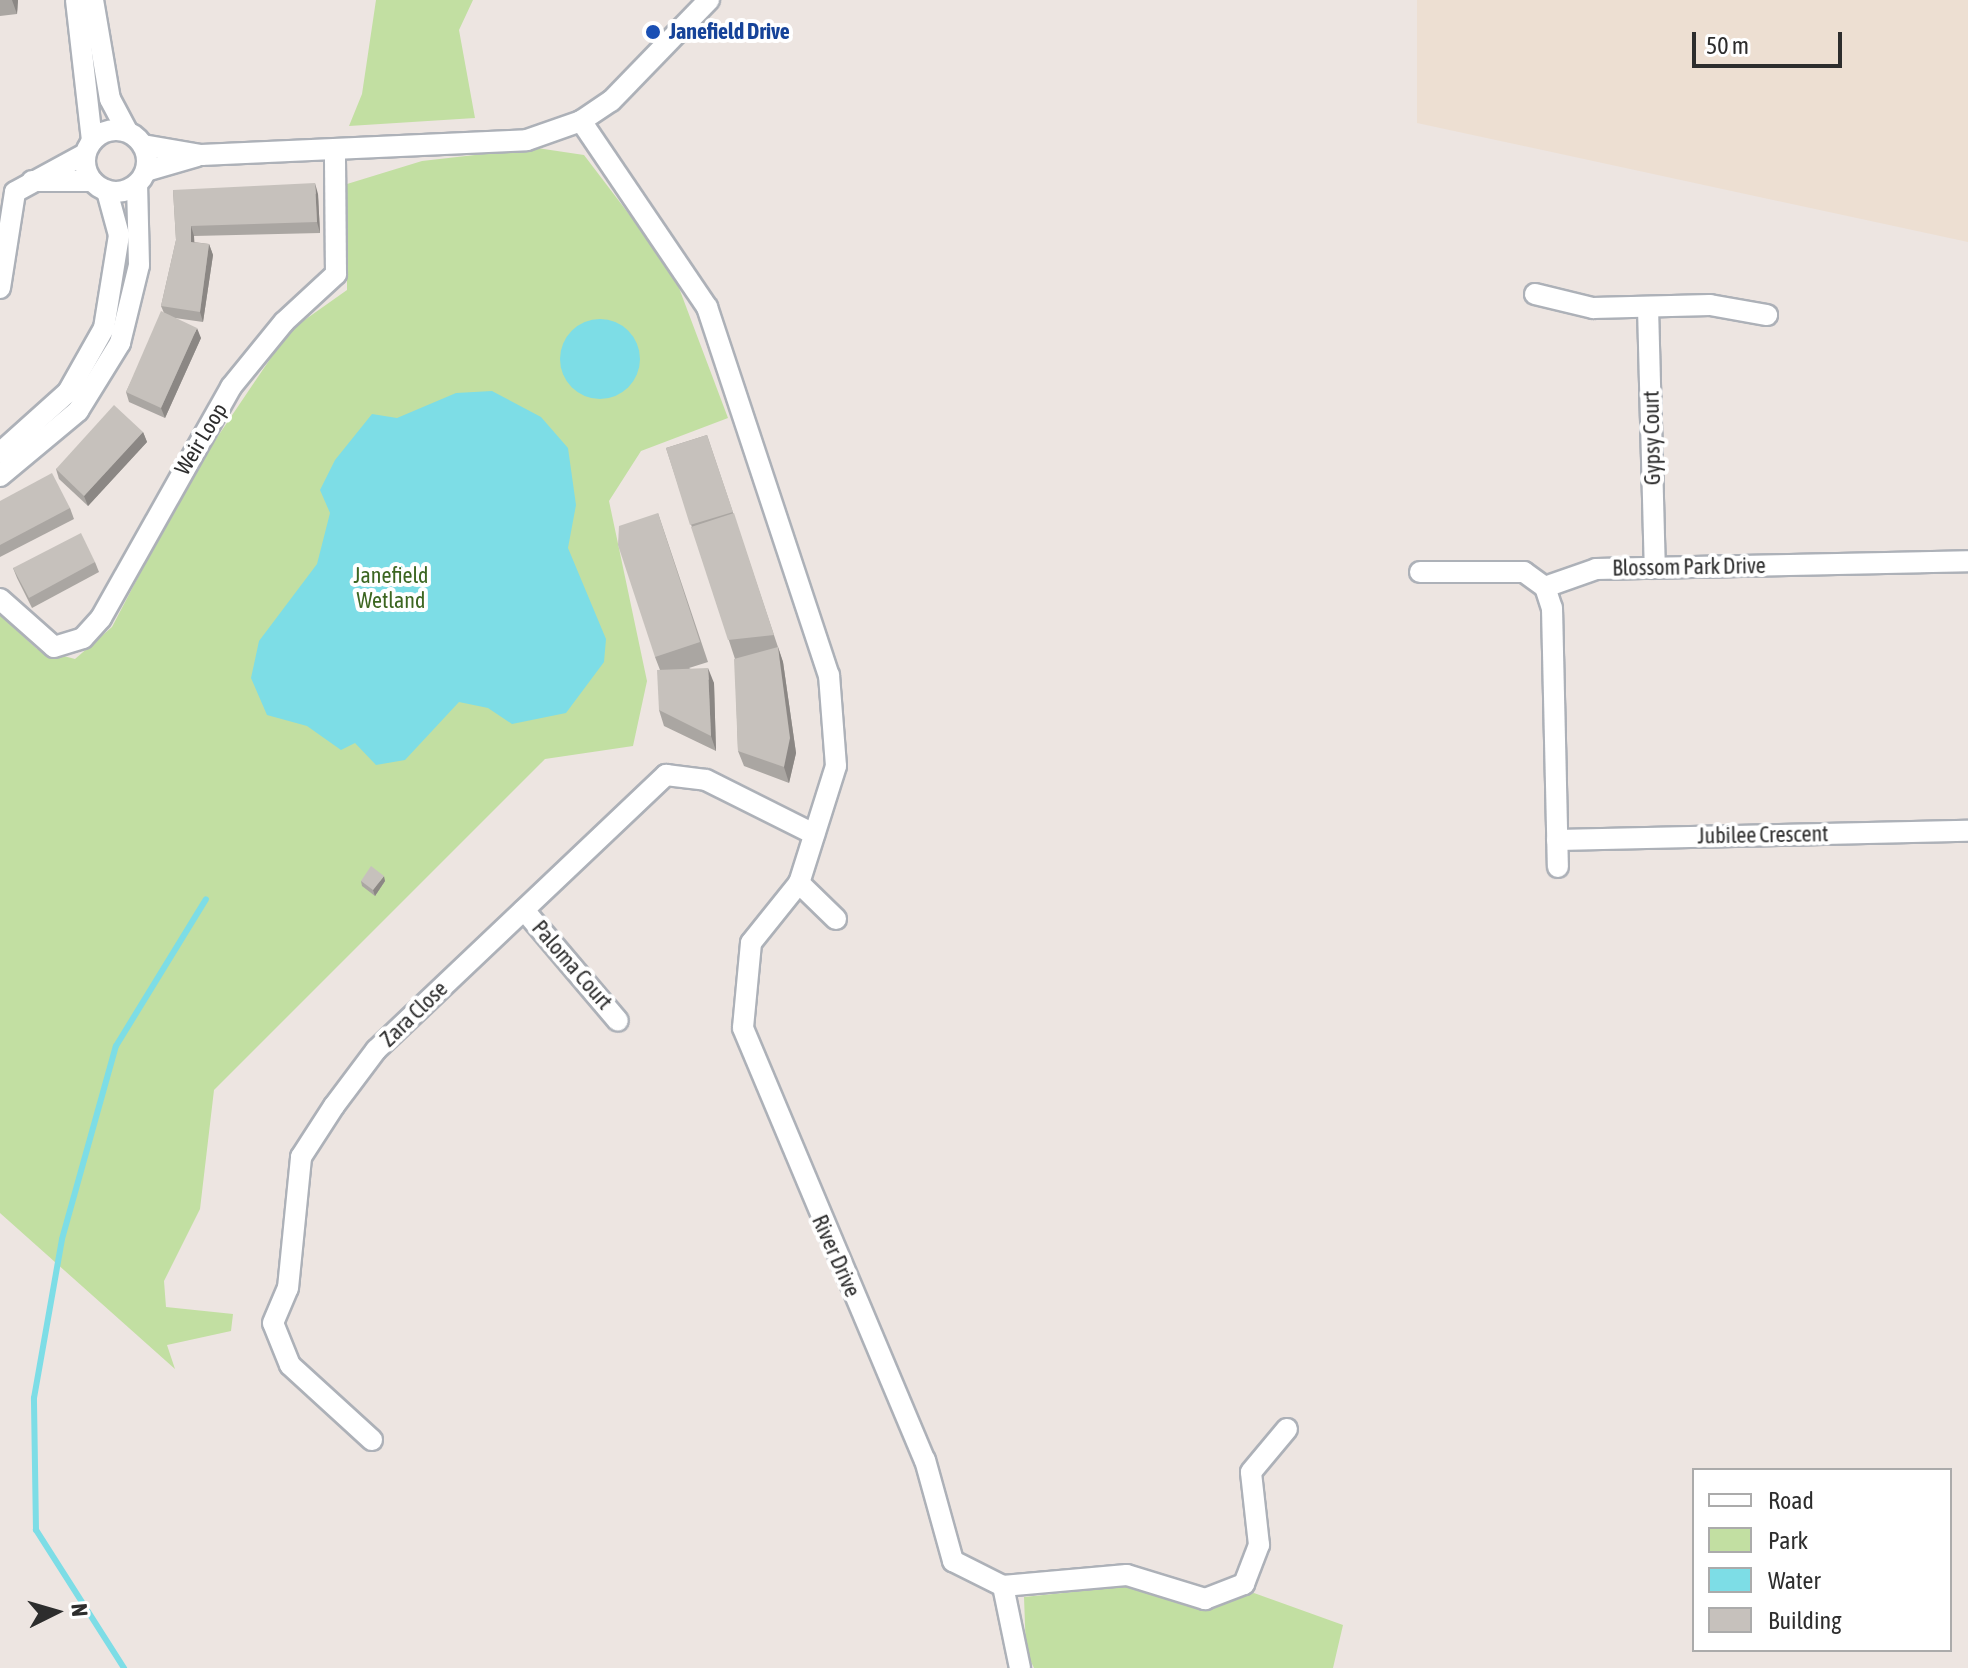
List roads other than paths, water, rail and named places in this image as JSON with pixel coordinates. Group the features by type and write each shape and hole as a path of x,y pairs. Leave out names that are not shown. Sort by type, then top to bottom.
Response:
{"street":[{"path":"0,453 68,392 104,328 119,256 89,148 76,0"},
{"path":"0,476 78,411 120,343 139,265 141,178 135,138 110,99 93,0"},
{"path":"0,288 8,206 30,181 89,148 108,131 201,155 498,147 581,121 644,73 709,0"},
{"path":"581,121 707,307 829,675 836,766 799,883 836,919"},
{"name":"Weir Loop","path":"0,599 54,647 83,638 101,618 231,387 284,322 336,274 335,153"},
{"path":"30,181 99,186 141,178 201,155"},
{"path":"1535,294 1569,305 1728,306 1767,315"},
{"name":"Gypsy Court","path":"1648,307 1655,568"},
{"name":"Blossom Park Drive","path":"1545,587 1584,571 1968,561"},
{"path":"1420,572 1524,572 1545,587 1552,608 1558,867"},
{"name":"Zara Close","path":"372,1440 290,1365 273,1323 288,1288 301,1157 376,1050 666,775 706,780 814,834"},
{"name":"Jubilee Crescent","path":"1557,840 1968,831"},
{"name":"River Drive","path":"799,883 751,943 743,1028 925,1460 953,1561 1003,1586"},
{"name":"Paloma Court","path":"524,910 618,1021"},
{"path":"1020,1668 1003,1586 1127,1575 1205,1599 1244,1584 1259,1545 1251,1472 1287,1429"}],"water":[{"path":"600,319 615,322 628,331 637,344 640,359 637,374 628,387 615,396 600,399 585,396 572,387 563,374 560,359 563,344 572,331 585,322"},
{"path":"492,391 541,417 568,448 576,505 568,548 606,639 604,662 566,713 512,724 488,708 459,702 405,760 376,765 355,743 341,750 307,726 267,715 251,678 259,641 317,564 330,513 320,490 335,460 372,414 397,418 456,393"}],"waterway":[{"path":"124,1668 36,1530 34,1398 62,1239 116,1046 206,899"}],"place":[{"name":"Janefield Drive","path":"653,32"}],"park label":[{"name":"Janefield Wetland","path":"391,588"}]}
